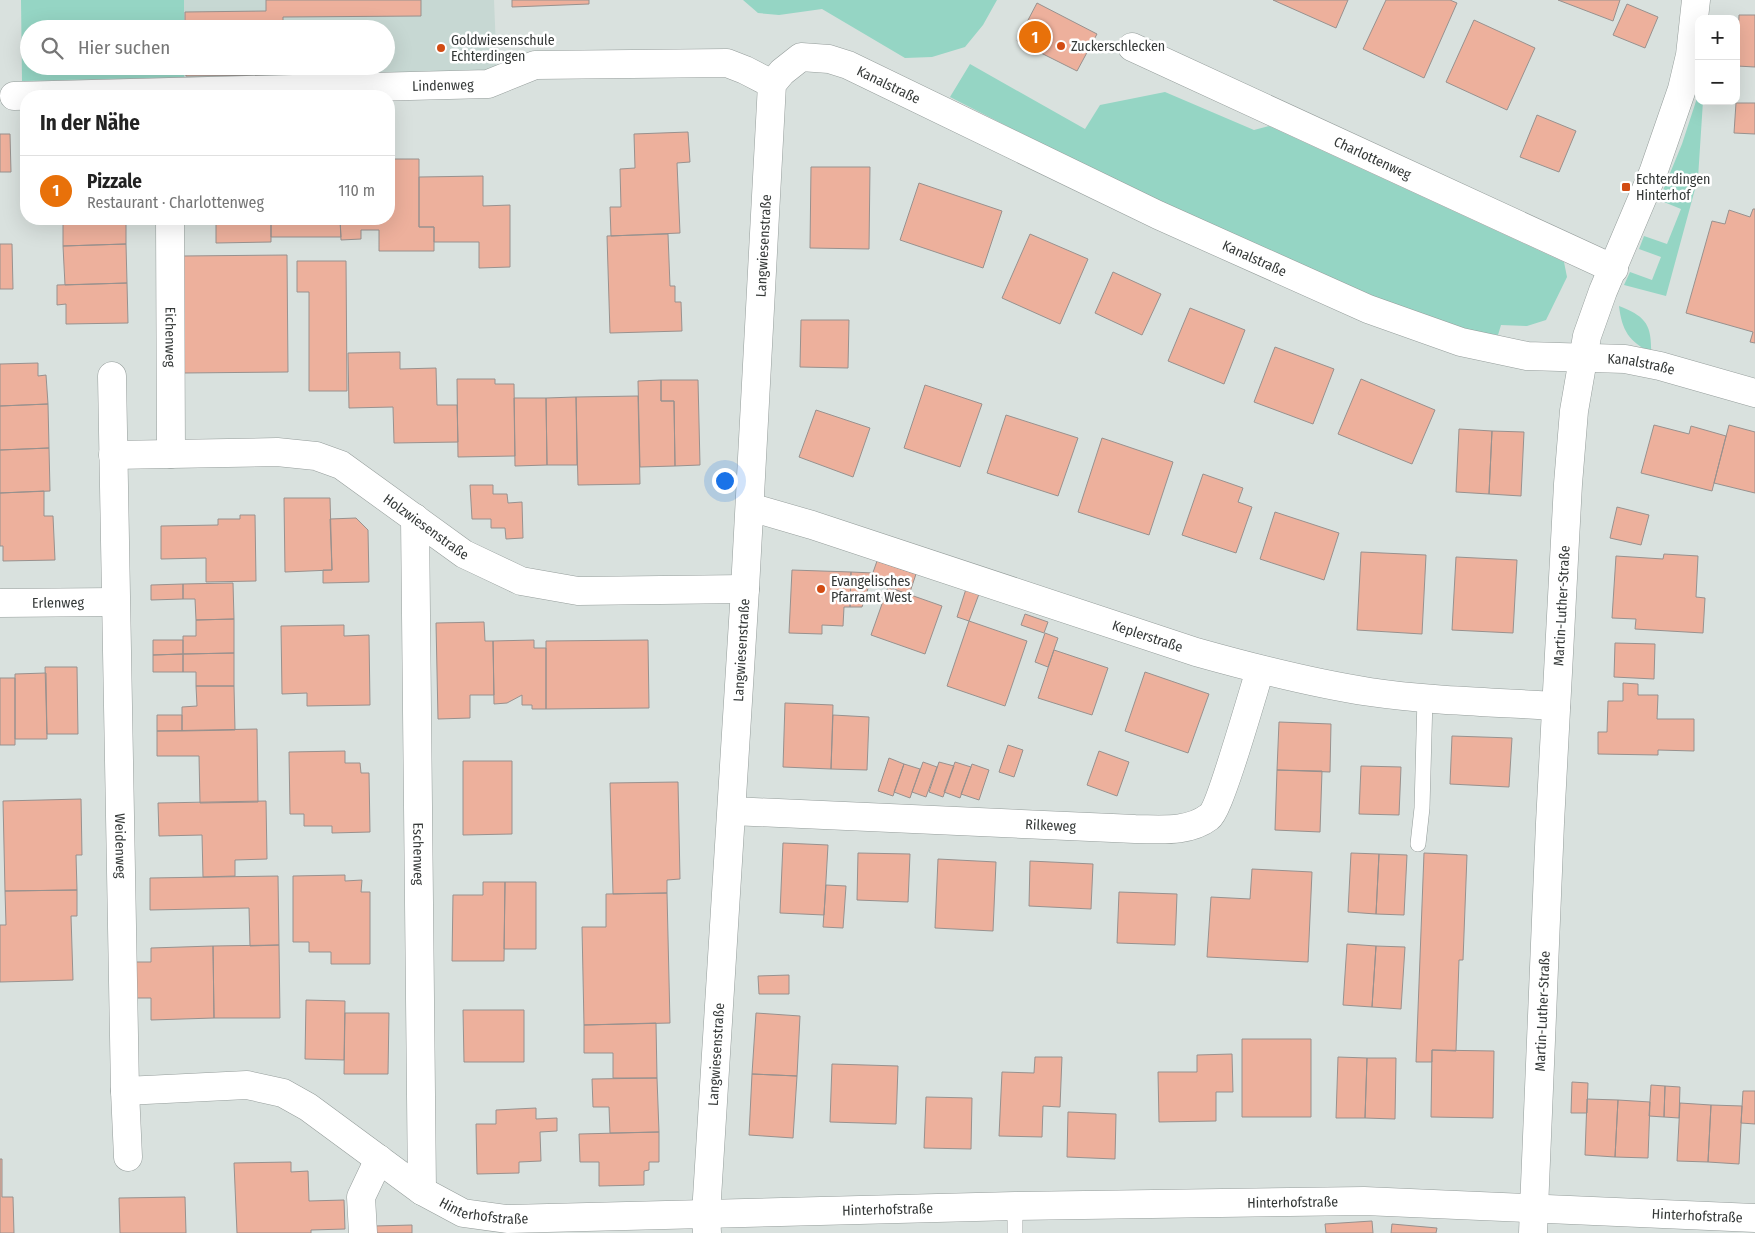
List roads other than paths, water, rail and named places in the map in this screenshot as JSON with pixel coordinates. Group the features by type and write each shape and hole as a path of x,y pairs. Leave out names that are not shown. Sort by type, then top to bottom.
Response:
{"street":[{"name":"Martin-Luther-Straße","path":"1533,1221 1556,706 1573,420 1588,336 1603,291 1614,269 1656,164 1682,89 1690,55 1696,0"},
{"name":"Charlottenweg","path":"1132,47 1614,269"},
{"name":"Kanalstraße","path":"777,78 801,57 829,59 848,65 1158,215 1368,309 1461,342 1527,356 1625,359 1660,366 1755,392"},
{"name":"Lindenweg","path":"297,90 488,84 535,65 727,63 777,78"},
{"name":"Langwiesenstraße","path":"707,1224 777,78"},
{"name":"Lindenweg","path":"14,96 20,96"},
{"name":"Eichenweg","path":"170,225 170,454"},
{"path":"112,376 115,602"},
{"name":"Holzwiesenstraße","path":"113,455 276,452 316,456 341,465 464,554 521,581 578,591 746,589"},
{"name":"Keplerstraße","path":"750,507 812,525 1196,652 1260,670 1370,692 1425,698 1556,706"},
{"name":"Eschenweg","path":"415,518 422,1191"},
{"name":"Erlenweg","path":"0,603 115,602"},
{"name":"Weidenweg","path":"115,602 125,1091"},
{"name":"Rilkeweg","path":"732,811 1169,830 1194,826 1211,816 1222,792 1260,670"},
{"name":"Hinterhofstraße","path":"125,1091 247,1085 283,1093 308,1107 422,1191 463,1213 507,1219 707,1224 1015,1206 1364,1202 1533,1221 1755,1218"},
{"path":"125,1091 128,1157"},
{"path":"363,1233 361,1197 379,1159"}],"lane":[{"path":"1418,844 1422,808 1425,698"},
{"path":"1015,1206 1015,1233"}],"place":[{"name":"Pizzale","path":"1035,37"},
{"name":"Zuckerschlecken","path":"1061,46"},
{"name":"Goldwiesenschule Echterdingen","path":"441,48"},
{"name":"Echterdingen Hinterhof","path":"1626,187"},
{"name":"Evangelisches Pfarramt West","path":"821,589"}]}
